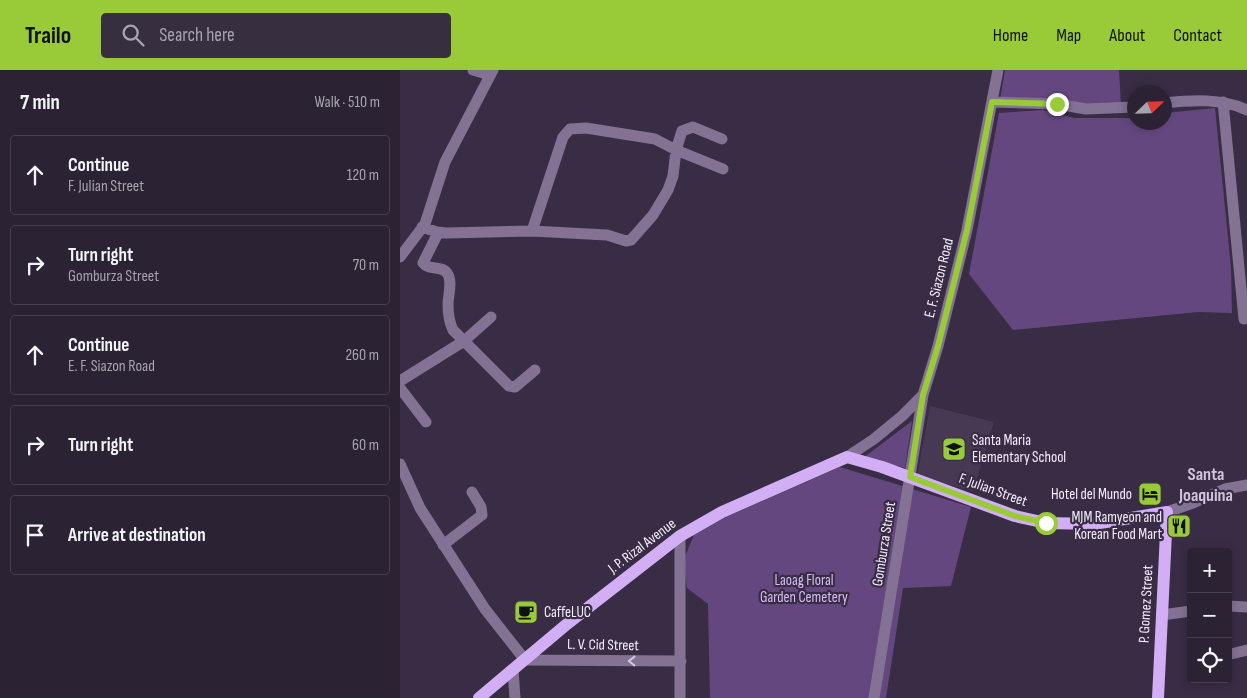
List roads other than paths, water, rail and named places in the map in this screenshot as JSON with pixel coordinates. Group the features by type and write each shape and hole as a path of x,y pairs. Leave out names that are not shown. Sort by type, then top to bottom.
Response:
{"main road":[{"name":"F. Julian Street","path":"847,457 910,477 1015,516 1046,523 1094,524 1167,512"},
{"name":"J. P. Rizal Avenue","path":"480,698 567,624 680,536 722,512 847,457"},
{"name":"P. Gomez Street","path":"1158,698 1167,512"}],"street":[{"path":"400,257 422,227 430,211 446,162 492,72 472,70"},
{"name":"E. F. Siazon Road","path":"923,395 938,346 967,230 998,70"},
{"path":"1172,103 1194,101 1222,102 1247,110"},
{"path":"992,102 1057,104 1086,109 1127,107"},
{"path":"1222,102 1244,318"},
{"path":"422,227 438,232 532,232 607,235 626,241 631,240 653,215 668,190 673,176 676,150 682,132 693,127 722,139"},
{"path":"532,232 563,137 570,129 586,128 655,140 723,169"},
{"path":"438,232 424,263 428,268 444,270 448,274 450,282 449,322 453,330 509,386 515,387 535,370"},
{"path":"400,381 464,340 491,317"},
{"path":"400,388 426,422"},
{"path":"847,457 874,439 923,395"},
{"name":"Gomburza Street","path":"874,698 923,395"},
{"path":"400,464 420,508 443,545 485,609 526,660"},
{"name":"F. Julian Street","path":"1167,512 1225,489 1247,485"},
{"path":"443,545 482,515 472,492"},
{"path":"680,536 680,698"},
{"path":"1232,606 1247,607"},
{"path":"1162,615 1187,612"},
{"path":"1232,654 1247,650"},
{"name":"L. V. Cid Street","path":"526,660 681,661"},
{"path":"513,670 515,698"}],"place":[{"name":"Santa Maria Elementary School","path":"954,449"},
{"name":"Hotel del Mundo","path":"1150,494"},
{"name":"MJM Ramyeon and Korean Food Mart","path":"1179,526"},
{"name":"CaffeLUC","path":"526,612"}],"district":[{"name":"Santa Joaquina","path":"1206,484"}],"park label":[{"name":"Laoag Floral Garden Cemetery","path":"804,588"}]}
